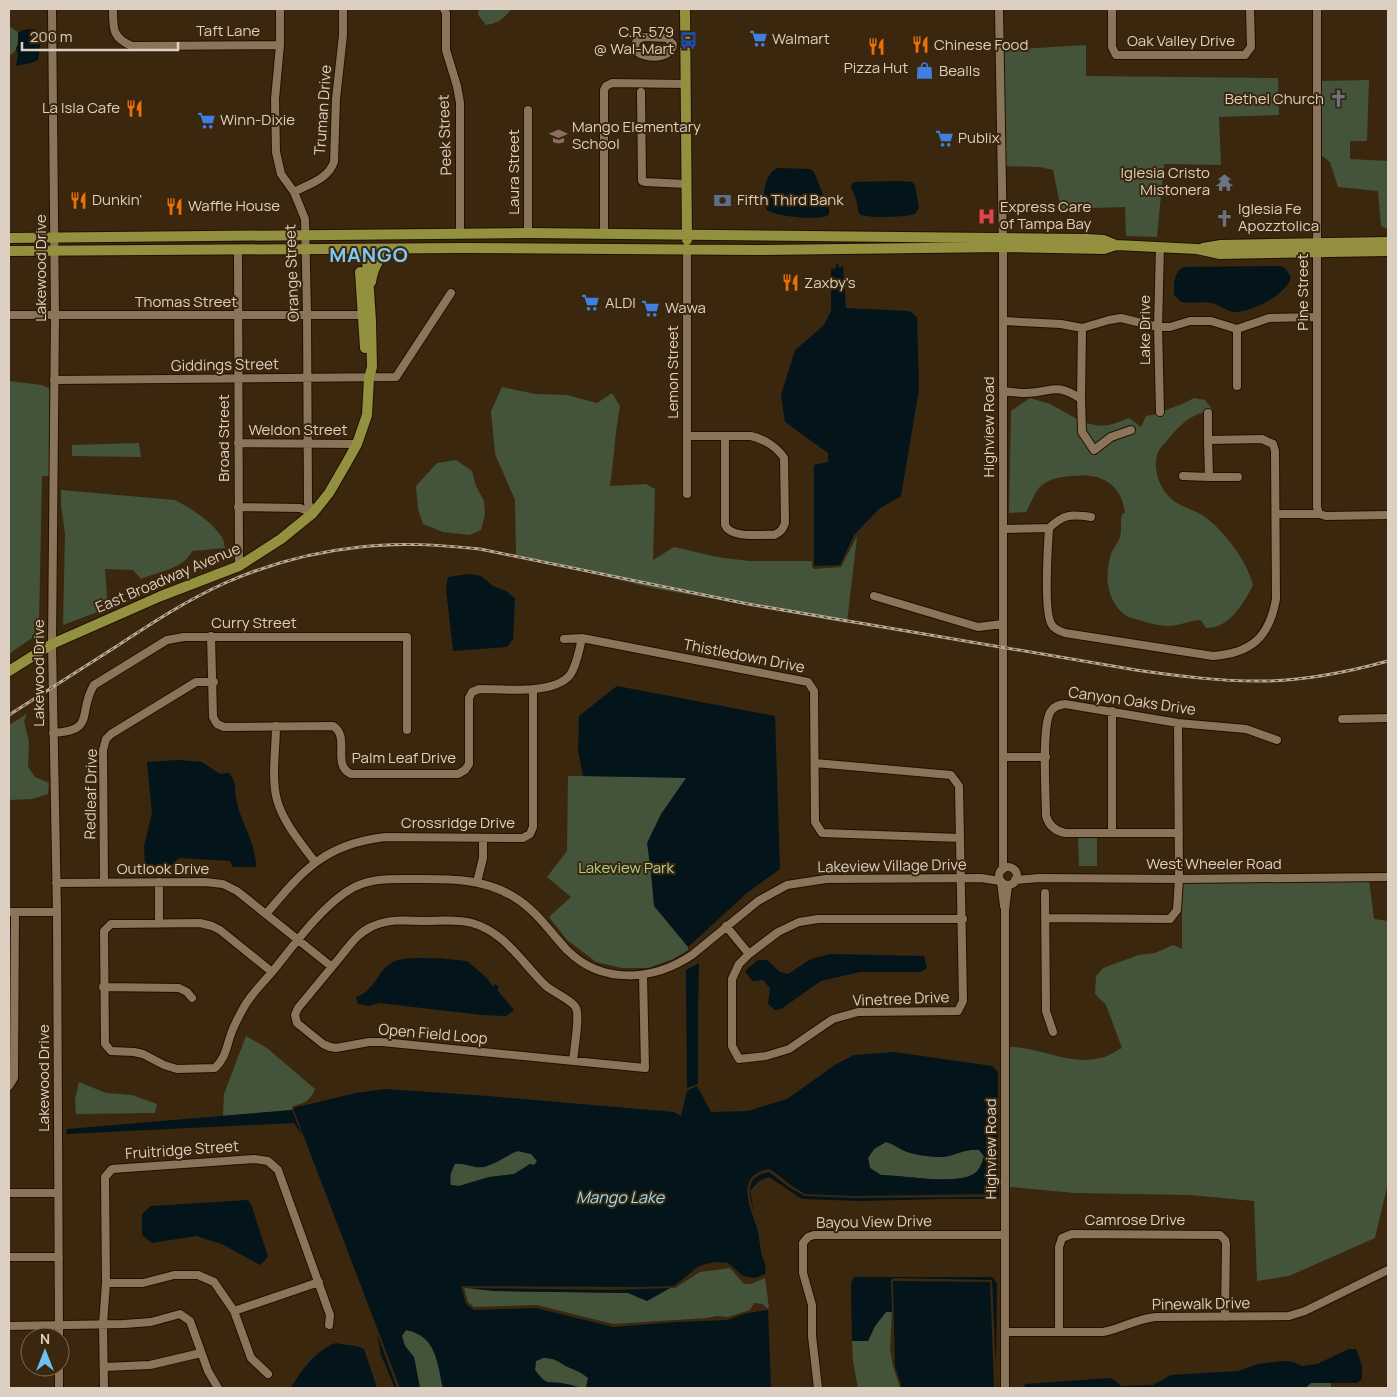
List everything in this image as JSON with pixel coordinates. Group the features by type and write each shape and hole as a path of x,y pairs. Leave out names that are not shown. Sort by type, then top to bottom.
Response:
{"main road":[{"path":"684,9 687,250"},
{"path":"463,248 474,243 513,242 524,238 528,233"},
{"path":"9,238 604,233 1003,243"},
{"path":"363,234 363,249 360,261 366,368 369,378"},
{"path":"9,251 463,248 687,250 1104,240 1116,245 1197,249 1220,254 1388,242"},
{"path":"1317,247 1388,250"},
{"path":"363,249 367,260 369,292 372,367 369,378"},
{"path":"369,292 372,272 378,261 386,252 392,249"},
{"name":"East Broadway Avenue","path":"9,671 52,644 161,596 239,566 281,539 313,513 329,493 357,444 367,415 369,378"}],"street":[{"name":"Lakewood Drive","path":"52,9 54,238 52,644 57,912 59,1326"},
{"name":"Taft Lane","path":"113,9 116,34 121,41 132,46 280,44"},
{"name":"Orange Street","path":"280,9 280,44 275,99 276,152 281,174 294,192 305,218 308,504 313,513"},
{"name":"Truman Drive","path":"294,192 326,176 332,169 334,162 336,99 343,35 343,9"},
{"name":"Peek Street","path":"444,9 446,13 446,50 460,103 460,233"},
{"path":"684,9 682,42 673,47 686,52"},
{"name":"Highview Road","path":"999,9 1003,243 1004,846 1002,870 999,876 1006,882"},
{"name":"Oak Valley Drive","path":"1112,9 1112,47 1116,55 1245,55 1251,47 1250,9"},
{"name":"Pine Street","path":"1317,9 1319,514"},
{"path":"604,233 604,90 606,86 612,83 686,84"},
{"path":"640,92 642,180 645,182 686,184"},
{"name":"Laura Street","path":"528,110 528,233"},
{"name":"Lake Drive","path":"1160,247 1158,327 1160,412"},
{"name":"Broad Street","path":"238,250 239,566"},
{"name":"Lemon Street","path":"687,250 687,494"},
{"name":"Giddings Street","path":"54,380 307,377 396,378 451,294"},
{"name":"Thomas Street","path":"9,316 363,314"},
{"path":"1003,321 1061,324 1082,328 1121,318 1158,327 1170,327 1190,321 1211,321 1237,329 1269,318 1317,317"},
{"path":"1082,328 1082,432 1094,450 1111,437 1131,430"},
{"path":"1237,329 1237,386"},
{"path":"1003,391 1028,393 1059,388 1081,399"},
{"path":"1208,413 1209,477"},
{"path":"687,436 725,436 751,436 780,451 784,458 785,523 783,529 779,532 774,534 735,534 727,530 725,525 725,436"},
{"path":"1049,528 1048,619 1052,626 1058,630 1065,633 1213,656 1231,654 1247,648 1259,639 1268,628 1274,612 1276,599 1275,451 1273,444 1262,439 1208,440"},
{"name":"Weldon Street","path":"238,443 307,442 357,444"},
{"path":"1183,476 1238,477"},
{"path":"238,507 300,508 313,513"},
{"path":"1276,514 1319,514 1326,516 1388,515"},
{"path":"1003,529 1049,528 1060,518 1074,515 1091,517"},
{"path":"874,596 978,627 1003,624"},
{"name":"Curry Street","path":"53,732 69,732 78,728 84,720 88,695 94,685 167,640 184,636 407,637 407,730"},
{"name":"Palm Leaf Drive","path":"211,636 214,682 213,717 217,724 224,727 333,726 338,729 341,735 341,765 345,772 351,774 458,774 465,770 469,764 469,698 472,692 480,689 548,688 562,683 574,669 582,638"},
{"name":"Thistledown Drive","path":"564,639 582,638 808,682 814,691 815,822 822,833 960,838"},
{"name":"Redleaf Drive","path":"104,883 104,750 106,739 111,734 196,682 214,682"},
{"name":"Crossridge Drive","path":"266,914 295,879 315,862 342,847 365,839 385,837 523,838 530,834 533,827 533,688"},
{"name":"Canyon Oaks Drive","path":"1179,834 1065,833 1059,832 1050,826 1046,816 1046,720 1054,707 1065,704 1178,723 1246,729 1277,740"},
{"path":"1112,712 1112,833"},
{"path":"1342,719 1388,718"},
{"path":"1045,918 1170,919 1178,910 1178,723"},
{"path":"276,726 274,787 277,801 288,824 315,862"},
{"path":"1003,757 1046,757"},
{"name":"Vinetree Drive","path":"815,763 951,775 959,786 960,896 963,919 963,1001 958,1011 858,1012 833,1019 790,1049 766,1056 740,1059 732,1046 732,979 739,964 778,932 799,922 818,919 963,919"},
{"path":"477,882 483,858 483,838"},
{"name":"Highview Road","path":"1004,846 1016,874 1006,882 1004,910 1006,1388"},
{"name":"West Wheeler Road","path":"1002,870 1008,867 1039,878"},
{"name":"Lakeview Village Drive","path":"981,878 1002,870"},
{"name":"West Wheeler Road","path":"1006,882 1039,878 1388,877"},
{"name":"Lakeview Village Drive","path":"272,972 212,926 200,923 111,924 104,931 105,1044 111,1051 143,1054 164,1065 177,1069 215,1068 223,1060 231,1033 245,1005 272,972 298,940 332,903 348,890 364,883 382,879 455,878 496,887 514,896 526,905 569,951 582,961 610,973 643,976 680,963 758,900 787,885 826,879 981,878 1006,882"},
{"name":"Outlook Drive","path":"56,882 204,882 224,884 237,891 332,967"},
{"path":"159,924 160,882"},
{"path":"1045,893 1046,1011 1053,1032"},
{"path":"9,1086 14,1078 12,912 57,912"},
{"name":"Open Field Loop","path":"573,1061 578,1014 574,1004 548,988 505,941 485,928 472,923 459,921 393,920 379,923 369,928 359,935 332,967 298,1008 295,1016 298,1023 323,1044 336,1048 369,1042 382,1042 573,1061 645,1068 643,976"},
{"path":"726,926 749,954"},
{"path":"103,987 179,988 187,992 192,998"},
{"name":"Fruitridge Street","path":"104,1388 103,1325 106,1283 105,1177 112,1169 254,1159 268,1161 278,1170 319,1282 330,1316 329,1325"},
{"path":"9,1193 58,1193"},
{"name":"Camrose Drive","path":"1059,1332 1059,1247 1062,1238 1072,1234 1220,1235 1226,1244 1226,1316"},
{"name":"Bayou View Drive","path":"818,1388 812,1336 812,1305 803,1273 802,1247 808,1237 814,1235 1005,1235"},
{"path":"9,1257 59,1257"},
{"name":"Pinewalk Drive","path":"1006,1332 1113,1330 1148,1318 1280,1316 1297,1314 1388,1270"},
{"path":"106,1283 143,1283 174,1275 198,1275 214,1282 234,1310 250,1358 268,1374"},
{"path":"234,1310 319,1282"},
{"path":"9,1326 103,1325 151,1322 180,1314 190,1320 208,1371 218,1388"},
{"path":"104,1367 150,1365 201,1353"}],"green space":[{"path":"479,9 511,9 500,20 486,25 478,15"},
{"path":"9,26 18,32 18,42 15,51 9,56"},
{"path":"1086,45 1086,76 1278,78 1279,115 1219,117 1221,165 1164,164 1157,237 1126,236 1125,207 1061,209 1053,170 1040,167 1004,166 1002,50"},
{"path":"1369,80 1367,141 1350,141 1350,159 1388,161 1388,229 1381,226 1378,191 1338,187 1330,162 1321,155 1320,81"},
{"path":"9,381 42,385 50,389 51,476 42,476 39,623 32,638 9,654"},
{"path":"502,387 535,394 567,395 597,403 612,393 620,406 610,486 646,484 655,489 653,560 674,547 717,557 749,561 812,561 814,569 841,567 857,536 847,623 653,588 516,555 515,500 495,454 491,411"},
{"path":"1030,398 1050,404 1079,420 1080,434 1093,454 1112,440 1134,432 1133,427 1110,434 1094,446 1085,431 1084,422 1102,426 1129,418 1141,427 1146,416 1162,415 1162,412 1194,398 1205,400 1213,410 1193,416 1174,432 1159,450 1156,471 1164,491 1178,503 1213,523 1246,566 1253,585 1240,607 1229,620 1214,627 1206,628 1201,620 1164,626 1128,617 1121,612 1109,591 1107,575 1111,555 1120,537 1122,514 1125,513 1123,502 1114,487 1100,478 1082,475 1053,479 1040,487 1026,512 1009,513 1011,411"},
{"path":"139,443 141,457 72,456 72,445"},
{"path":"456,460 472,471 476,486 484,501 485,514 481,530 470,535 443,532 423,524 418,509 416,486 437,463"},
{"path":"61,490 175,500 207,521 222,537 225,548 192,551 177,566 141,579 133,570 105,569 108,608 63,625 65,534"},
{"path":"27,714 24,721 29,742 28,767 35,777 49,783 48,794 32,799 9,800 9,725"},
{"name":"Lakeview Park","path":"568,776 686,777 688,950 673,959 648,968 622,968 596,962 567,940 549,917 571,897 547,877 567,851"},
{"path":"1078,836 1097,836 1097,866 1079,866"},
{"path":"1369,880 1374,919 1388,921 1388,1183 1375,1238 1289,1276 1257,1281 1254,1201 1190,1195 1075,1193 1012,1187 1008,1189 1008,1047 1031,1049 1077,1060 1100,1058 1122,1048 1106,1005 1095,994 1096,976 1103,968 1139,955 1155,953 1173,945 1182,949 1182,882 1262,883"},
{"path":"246,1036 267,1048 315,1089 309,1099 293,1106 292,1110 223,1116 224,1094"},
{"path":"79,1082 106,1093 132,1095 157,1104 155,1113 76,1114 75,1099"},
{"path":"886,1142 907,1152 924,1156 942,1157 965,1151 979,1150 984,1156 981,1166 975,1173 957,1179 881,1175 870,1168 868,1158 874,1149"},
{"path":"518,1151 531,1154 537,1161 534,1165 530,1164 514,1174 489,1177 459,1186 451,1185 450,1179 455,1164 464,1163 472,1166"},
{"path":"730,1268 744,1284 751,1284 765,1278 769,1308 763,1304 754,1303 750,1310 728,1317 716,1316 613,1324 537,1305 474,1307 468,1302 464,1288 494,1291 628,1293 647,1301 670,1288 675,1288 700,1272"},
{"path":"886,1311 892,1312 890,1349 900,1388 858,1388 853,1361 852,1341 868,1341 875,1326"},
{"path":"406,1330 416,1333 430,1344 437,1360 443,1388 420,1388 414,1358 405,1346 401,1336"},
{"path":"543,1358 555,1360 580,1372 588,1378 586,1388 549,1382 543,1379 535,1370 536,1361"},
{"path":"1311,1383 1331,1383 1331,1388 1305,1388"}],"water":[{"path":"36,29 40,40 38,60 16,66 18,33 23,30"},
{"path":"777,168 810,169 814,172 829,209 829,214 814,218 797,217 767,210 764,200 765,187 769,176"},
{"path":"853,182 912,182 915,185 919,208 915,214 871,217 859,214 851,187"},
{"path":"836,264 838,264 839,268 843,266 846,308 909,311 917,317 919,389 901,496 879,509 854,535 840,565 814,566 814,465 828,462 828,453 785,422 781,395 795,350 824,325 831,311 831,269 836,268"},
{"path":"1281,266 1286,269 1291,277 1283,290 1276,296 1249,309 1234,312 1212,303 1181,302 1174,295 1176,275 1184,267"},
{"path":"469,574 481,576 493,586 506,591 515,598 513,639 507,647 453,651 446,589 448,577"},
{"path":"617,686 775,716 780,869 748,892 688,947 654,906 647,843 661,814 686,778 583,776 578,751 579,716"},
{"path":"178,760 202,762 220,774 229,773 232,776 238,807 251,841 256,867 233,867 230,861 179,858 170,867 145,864 144,846 152,813 147,762"},
{"path":"830,954 924,956 927,968 921,972 860,972 821,981 781,1009 775,1010 768,1004 770,988 763,980 752,981 745,971 758,960 767,960 780,972 788,974 811,959"},
{"path":"409,958 467,961 487,978 493,987 495,984 498,986 498,991 514,1010 506,1016 379,1003 369,1006 358,1004 356,997 368,990 388,965 393,962"},
{"path":"699,963 698,1084 687,1088 686,970"},
{"name":"Mango Lake","path":"894,1052 992,1066 998,1072 998,1184 991,1194 854,1196 805,1194 770,1169 758,1172 751,1178 748,1186 749,1204 766,1267 765,1274 755,1278 743,1276 728,1263 714,1262 699,1266 674,1286 461,1286 466,1304 474,1310 536,1308 613,1327 728,1320 747,1313 768,1310 771,1388 443,1388 437,1360 430,1344 416,1333 406,1330 402,1336 405,1346 414,1357 420,1388 400,1388 293,1108 356,1093 385,1089 674,1112 681,1116 687,1091 697,1086 711,1112 748,1111 787,1099 835,1065 854,1055","holes":["886,1142 907,1152 924,1156 942,1157 965,1151 979,1150 984,1156 982,1163 975,1173 956,1179 881,1175 870,1168 868,1158 874,1149","518,1151 531,1154 537,1161 534,1165 530,1164 514,1174 489,1177 459,1186 451,1185 450,1179 455,1164 484,1167"]},
{"path":"292,1110 302,1135 294,1123 66,1134 67,1129"},
{"path":"769,1172 790,1188 805,1196 854,1198 991,1197 999,1187 999,1199 860,1201 802,1199 769,1177 759,1181 750,1191 752,1181 756,1177"},
{"path":"248,1200 268,1257 260,1265 222,1244 196,1236 152,1243 142,1235 142,1214 151,1206"},
{"path":"855,1277 992,1277 997,1283 996,1365 992,1280 893,1278 891,1281 892,1312 886,1312 875,1326 868,1341 852,1341 851,1286 852,1280"},
{"path":"893,1281 990,1282 994,1388 902,1388 895,1366"},
{"path":"471,1288 611,1290 670,1288 647,1301 628,1293 494,1291"},
{"path":"377,1334 397,1388 395,1388 381,1355"},
{"path":"336,1343 364,1349 377,1388 291,1388 315,1356 328,1346"},
{"path":"1349,1349 1356,1349 1362,1366 1362,1379 1357,1383 1311,1383 1305,1388 1024,1388 1025,1384 1111,1378 1121,1386 1153,1385 1171,1375 1238,1371 1258,1364 1283,1361 1293,1362 1302,1366 1317,1364"}],"railway":[{"path":"9,715 170,612 225,583 291,560 342,549 375,545 435,545 480,549 748,604 1136,670 1218,680 1267,681 1298,679 1328,675 1388,661"}],"place":[{"name":"Walmart","path":"758,39"},
{"name":"C.R. 579 @ Wal-Mart","path":"688,41"},
{"name":"Chinese Food","path":"920,45"},
{"name":"Pizza Hut","path":"876,47"},
{"name":"Bealls","path":"925,71"},
{"name":"Bethel Church","path":"1338,99"},
{"name":"La Isla Cafe","path":"134,108"},
{"name":"Winn-Dixie","path":"206,120"},
{"name":"Mango Elementary School","path":"558,136"},
{"name":"Publix","path":"944,138"},
{"name":"Iglesia Cristo Mistonera","path":"1224,182"},
{"name":"Dunkin'","path":"78,200"},
{"name":"Fifth Third Bank","path":"723,200"},
{"name":"Waffle House","path":"174,206"},
{"name":"Express Care of Tampa Bay","path":"986,216"},
{"name":"Iglesia Fe Apozztolica","path":"1224,218"},
{"name":"Zaxby's","path":"790,283"},
{"name":"ALDI","path":"591,303"},
{"name":"Wawa","path":"651,308"}],"district":[{"name":"MANGO","path":"369,255"}]}
